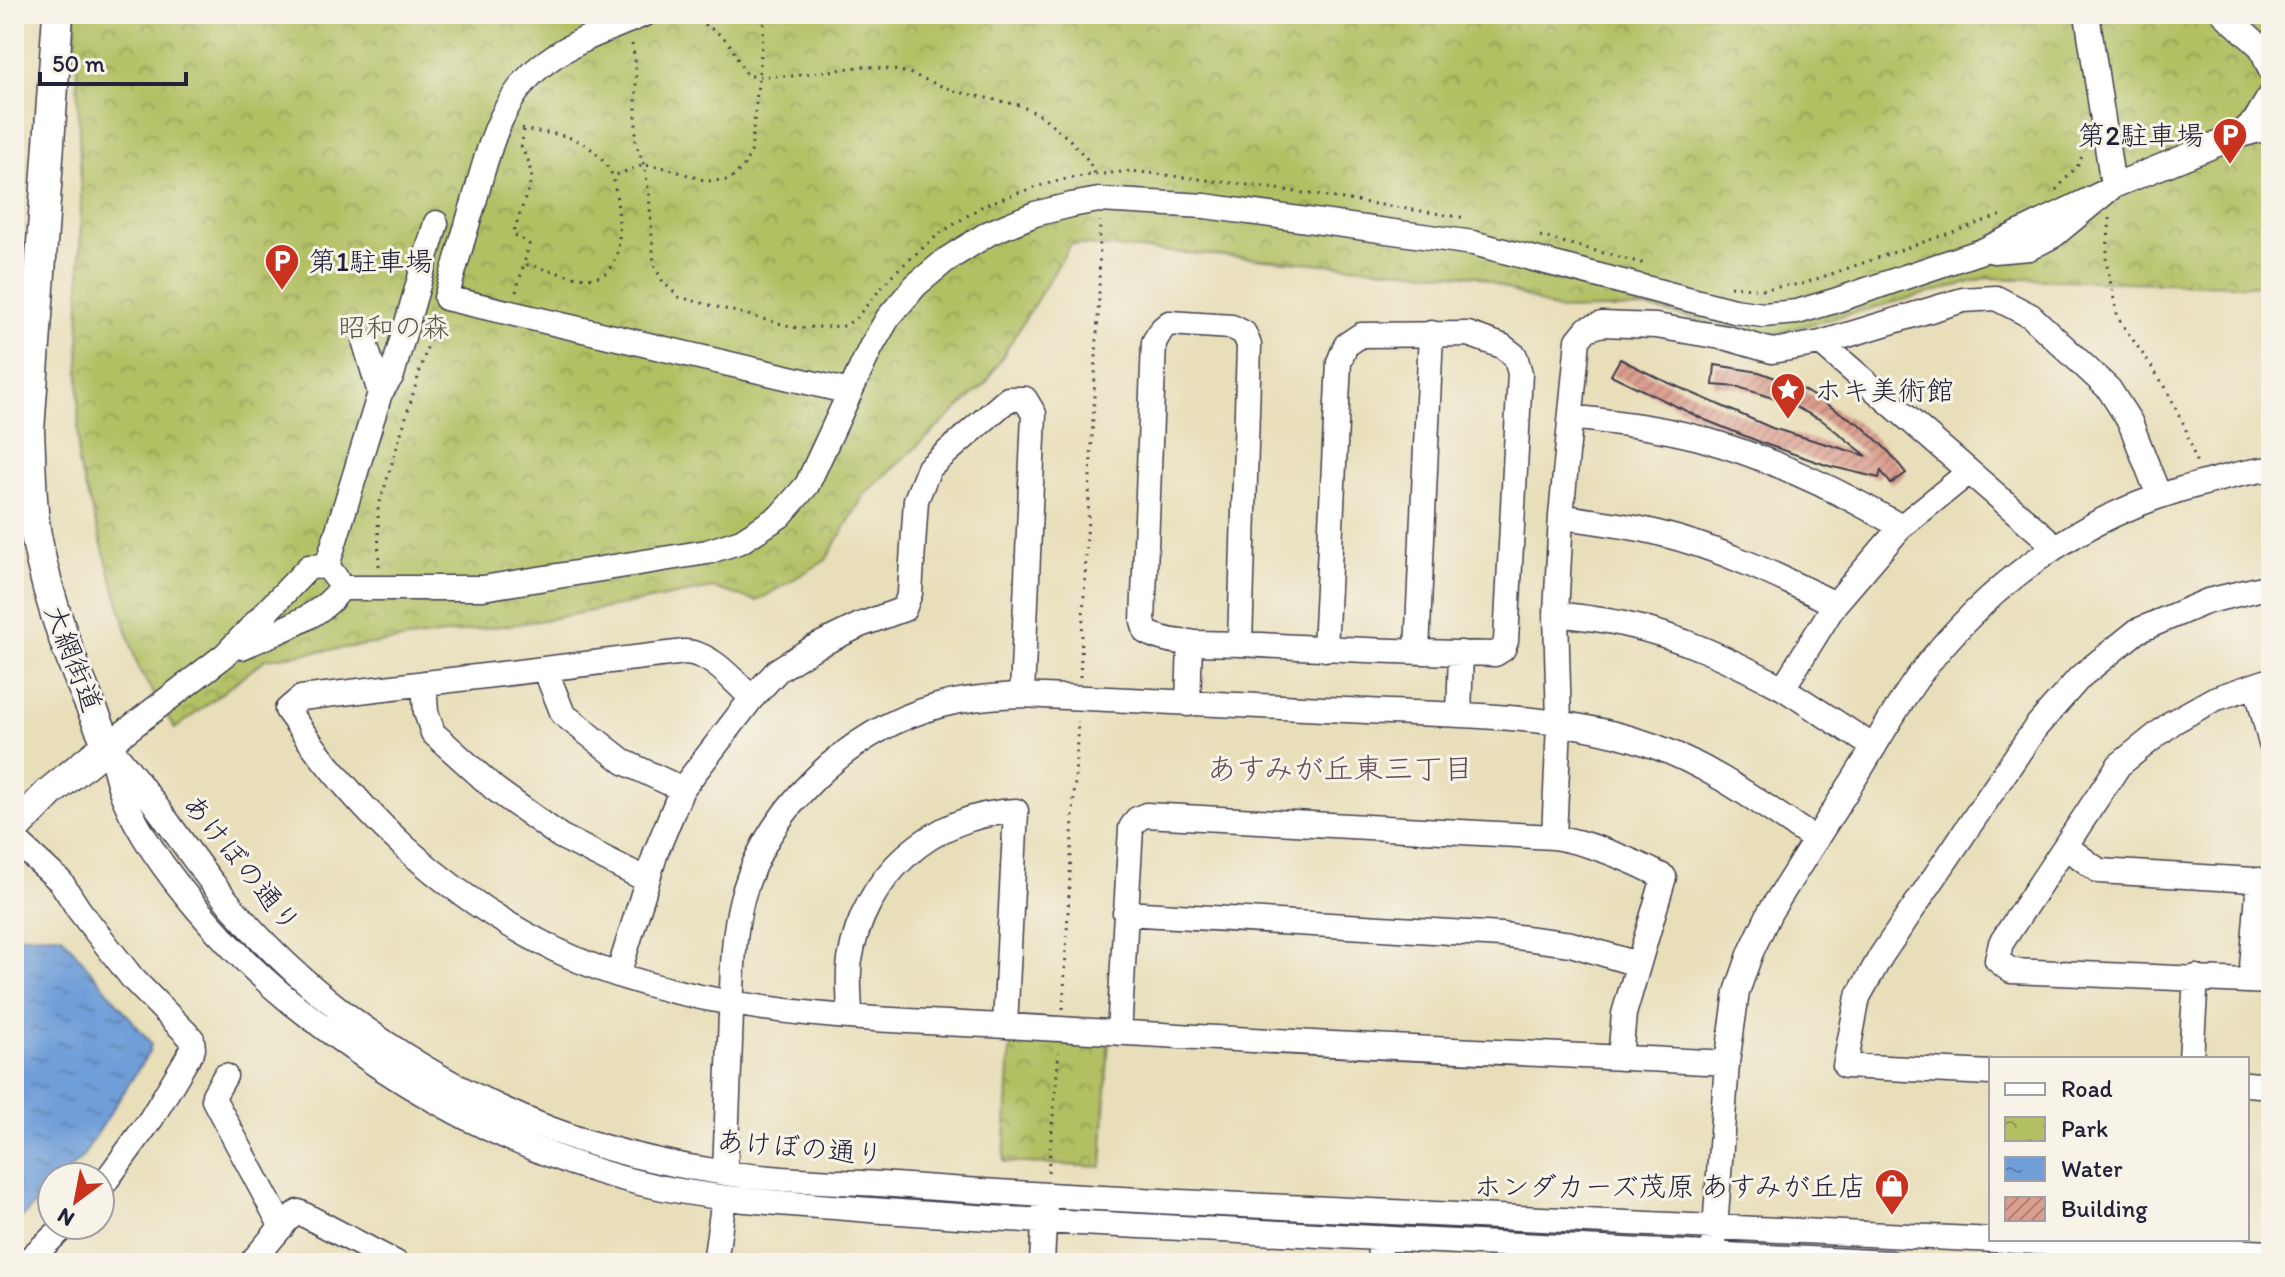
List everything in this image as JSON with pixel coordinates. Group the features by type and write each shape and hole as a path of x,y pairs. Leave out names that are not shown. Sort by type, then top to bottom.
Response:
{"main road":[{"name":"大網街道","path":"14,829 50,792 108,745 81,687 57,623 36,533 32,491 29,431 58,14"}],"street":[{"path":"2087,14 2108,190"},
{"path":"2224,14 2261,47 2271,71"},
{"path":"635,18 559,53 537,69 518,89 504,110 492,138 446,298 850,392"},
{"path":"2237,136 2255,121 2271,94"},
{"path":"341,588 483,588 707,552 741,541 780,516 807,485 871,347 888,318 916,285 946,260 989,233 1035,214 1099,200 1205,206 1473,243 1734,311 1763,315 1797,312 1982,251 2108,190 2237,136 2271,127"},
{"path":"327,566 380,393 392,375 436,223"},
{"path":"1554,837 1559,723 1556,614 1561,516 1578,340 1587,329 1602,324 1668,328 1727,338 1772,351 1821,343 1963,300 1996,298 2031,316 2109,389 2130,422 2159,496"},
{"path":"1240,644 1249,345 1244,333 1232,327 1169,323 1162,329 1154,342 1143,621 1146,632 1158,639 1190,642 1325,649 1495,654 1503,649 1506,641 1520,373 1515,356 1502,346 1468,334 1431,333 1361,335 1346,345 1339,362 1325,649"},
{"path":"1417,652 1431,333"},
{"path":"365,343 380,393"},
{"path":"1821,343 2055,546"},
{"path":"618,975 656,852 682,789 752,698 778,670 813,648 860,625 904,609 910,593 916,500 929,468 1008,399 1025,399 1034,414 1022,695"},
{"path":"1571,417 1698,438 1834,489 1901,527"},
{"path":"1713,1259 1727,1063 1737,992 1751,952 1770,912 1933,658 2002,586 2055,546 2107,517 2159,496 2271,469"},
{"path":"1783,688 1835,604 1901,527 1969,472"},
{"path":"1561,516 1658,533 1710,549 1777,575 1835,604"},
{"path":"108,745 225,655 309,567 327,566 341,588"},
{"path":"1989,1073 1845,1066 1858,997 1881,956 2036,727 2080,677 2137,631 2208,601 2271,586"},
{"path":"225,655 318,612 333,601 341,588"},
{"path":"1556,614 1624,624 1695,645 1783,688 1874,747"},
{"path":"1188,704 1190,642"},
{"path":"752,698 711,661 692,653 301,698 287,710 318,755 356,801 397,842 447,884 505,922 558,951 618,975 675,992 732,1004 850,1016 1119,1033 1727,1063"},
{"path":"1459,715 1461,653"},
{"path":"545,669 563,714 624,762 682,789"},
{"path":"2065,846 2099,871 2265,880 2261,981 2011,971 1997,960 2001,943 2065,846 2119,765 2173,722 2214,699 2263,682 2271,744"},
{"path":"424,683 426,712 433,733 495,789 560,836 647,880"},
{"path":"725,1173 732,950 742,898 762,850 791,803 833,762 881,729 935,706 978,697 1022,695 1459,715 1559,723 1642,742 1708,770 1816,840"},
{"name":"あけぼの通り","path":"108,745 136,776 216,888 257,936 300,976 379,1037 436,1074 499,1108 582,1139 640,1156 725,1173 1045,1196 1989,1241"},
{"name":"あけぼの通り","path":"108,745 124,798 157,855 230,946 266,982 350,1048 437,1101 541,1151 640,1183 724,1198 907,1213 1713,1259 1891,1263"},
{"path":"850,1016 850,960 861,923 877,888 900,861 931,835 988,812 1016,811 1005,1026"},
{"path":"1119,1033 1131,828 1137,819 1146,815 1554,837 1582,842 1623,856 1664,877 1624,1014 1620,1058"},
{"path":"14,839 61,882 133,979 192,1039 193,1049 151,1119 116,1167"},
{"path":"1125,913 1502,935 1571,944 1637,964"},
{"path":"2191,1057 2196,977"},
{"path":"225,1076 214,1100 282,1227"},
{"path":"2249,1084 2271,1086"},
{"path":"1042,1263 1045,1196"},
{"path":"715,1263 724,1198"},
{"path":"251,1263 299,1212 396,1263"},
{"path":"1379,1263 1381,1238"},
{"path":"25,1263 49,1241"},
{"name":"あけぼの通り","path":"1993,1241 2271,1253"}],"path":[{"path":"613,176 644,165 666,168 707,181 730,180 743,167 751,152 765,14"},
{"path":"635,18 636,145 644,165 649,193 654,265 663,282 679,297 797,328 845,326 857,317 916,252 939,234 984,205 1074,177 1131,171 1257,186 1474,220"},
{"path":"504,110 524,130 568,136 588,145 603,158 613,176 620,214 616,260 609,272 600,277 588,278 524,264"},
{"path":"510,312 529,244 513,234 532,178 528,160 521,148 524,130"},
{"path":"2051,194 2063,185 2087,147"},
{"path":"2108,190 2106,261 2118,318 2166,388 2185,427 2204,483"},
{"path":"1726,285 1763,289 1802,284 2010,213"},
{"path":"1536,235 1655,266"},
{"path":"379,588 378,509 434,319 446,298"}],"green space":[{"name":"昭和の森","path":"75,14 2271,14 2271,286 1987,278 1765,336 1648,308 1557,310 1477,276 1071,244 986,383 864,495 826,560 757,601 713,588 538,621 266,659 175,729 138,668 78,463 81,193"},
{"path":"1011,1031 1109,1036 1102,1167 1004,1162"}],"water":[{"path":"61,935 151,1043 149,1052 83,1156 78,1161 36,1161 36,1203 14,1225 14,936"}],"building":[{"path":"1620,359 1772,428 1867,456 1823,421 1788,403 1738,387 1713,385 1715,365 1759,372 1795,385 1862,426 1906,473 1891,484 1881,471 1879,478 1829,466 1765,444 1705,420 1611,375"}],"place":[{"name":"第2駐車場","path":"2230,166"},
{"name":"第1駐車場","path":"282,292"},
{"name":"ホキ美術館","path":"1788,421"},
{"name":"ホンダカーズ茂原 あすみが丘店","path":"1892,1217"}],"district":[{"name":"あすみが丘東三丁目","path":"1340,768"}]}
